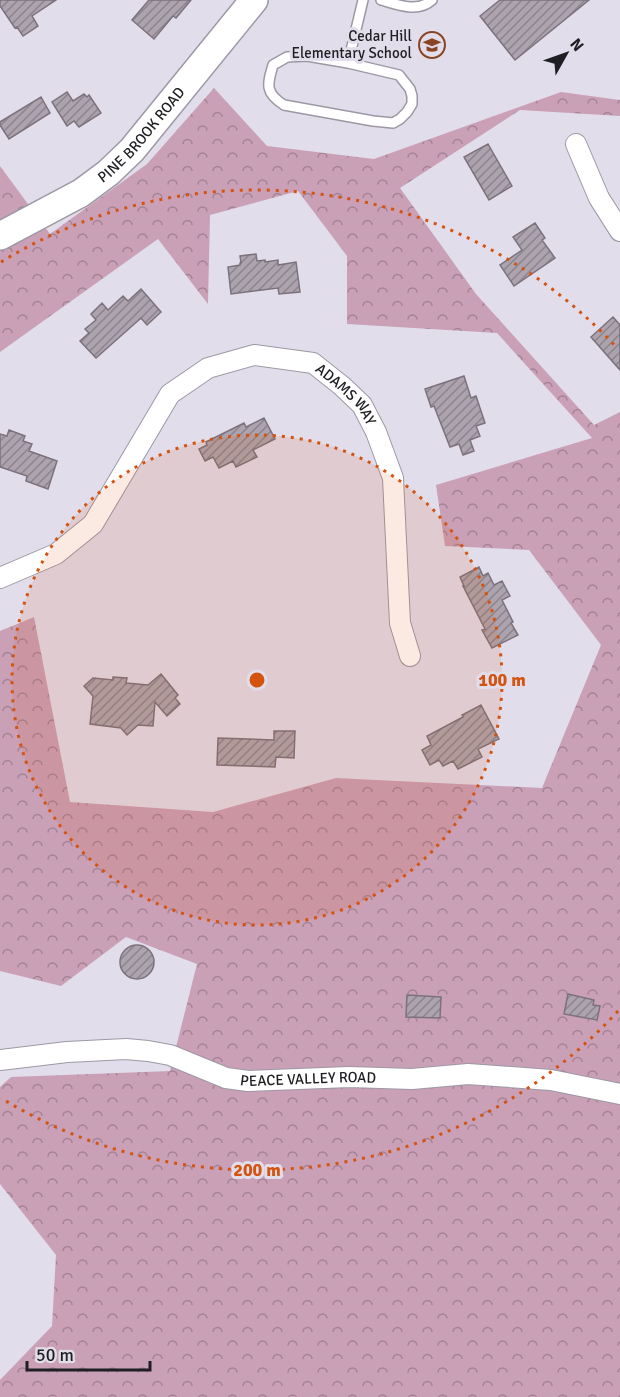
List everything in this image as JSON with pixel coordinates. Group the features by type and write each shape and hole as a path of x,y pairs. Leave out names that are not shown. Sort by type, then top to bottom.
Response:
{"street":[{"name":"PINE BROOK ROAD","path":"0,236 81,193 108,173 132,150 254,0"},
{"path":"576,144 599,198 620,231"},
{"name":"ADAMS WAY","path":"1,574 56,554 93,524 170,394 207,368 254,355 313,363 362,405 376,432 393,478 400,623 410,656"},
{"name":"PEACE VALLEY ROAD","path":"0,1060 67,1052 126,1049 170,1056 226,1078 248,1081 349,1077 412,1079 468,1074 551,1080 620,1094"}],"lane":[{"path":"348,63 363,0"},
{"path":"381,0 404,7 427,5 432,0"},
{"path":"307,56 348,63 399,75 410,89 412,96 412,104 407,112 393,123 372,121 284,105 273,98 268,89 273,65 287,57 307,56"}],"green space":[{"path":"214,88 267,146 374,159 561,92 620,100 620,116 520,110 400,188 476,294 594,425 620,412 620,1397 0,1397 0,1380 52,1326 56,1255 0,1184 0,1087 11,1077 170,1071 197,964 126,937 61,986 0,971 0,631 34,617 70,802 213,812 336,778 542,788 601,645 529,550 445,546 436,485 592,438 497,333 347,324 347,256 298,191 210,215 208,304 158,239 0,352 0,166 50,234 147,164"}],"building":[{"path":"0,0 56,0 32,16 38,26 23,36 0,6"},
{"path":"149,0 191,0 176,18 173,16 154,39 132,20"},
{"path":"500,0 589,0 515,60 480,16"},
{"path":"67,92 73,101 84,94 87,97 89,95 101,113 79,127 74,121 67,126 52,102"},
{"path":"41,97 50,113 9,139 0,122"},
{"path":"488,144 512,186 489,200 464,157"},
{"path":"535,223 545,238 542,240 555,258 514,286 500,265 522,250 513,237"},
{"path":"256,254 257,261 278,260 278,265 296,262 300,292 279,294 278,288 231,294 228,267 240,265 240,256"},
{"path":"141,289 161,312 147,325 141,318 96,358 80,341 89,333 85,329 96,320 91,314 102,303 108,310 123,296 128,301"},
{"path":"613,317 620,325 620,370 591,337"},
{"path":"464,376 471,398 476,396 485,423 476,426 480,436 470,440 474,451 463,455 459,444 450,447 425,389"},
{"path":"264,418 275,439 253,450 257,457 236,467 233,461 219,468 213,457 205,461 199,449 207,445 206,442 244,423 246,427"},
{"path":"9,430 25,436 23,441 32,444 29,451 57,461 48,489 26,481 27,476 0,467 0,434 7,436"},
{"path":"479,567 483,576 488,573 494,585 502,581 510,596 502,600 518,635 492,648 460,577"},
{"path":"161,674 178,695 175,698 180,704 167,716 155,702 153,726 138,725 127,735 121,728 90,724 93,696 84,686 93,678 113,680 113,677 127,678 126,683 148,685"},
{"path":"481,705 499,739 478,749 482,757 458,769 453,761 443,766 439,760 430,765 422,750 431,745 427,736"},
{"path":"274,731 295,731 294,758 276,757 275,767 217,765 218,738 274,740"},
{"path":"137,945 149,950 154,962 149,974 137,979 125,974 120,962 125,950"},
{"path":"568,994 594,1000 593,1005 600,1006 597,1020 564,1014"},
{"path":"407,995 441,997 440,1018 406,1017"}],"place":[{"name":"Cedar Hill Elementary School","path":"432,45"}]}
